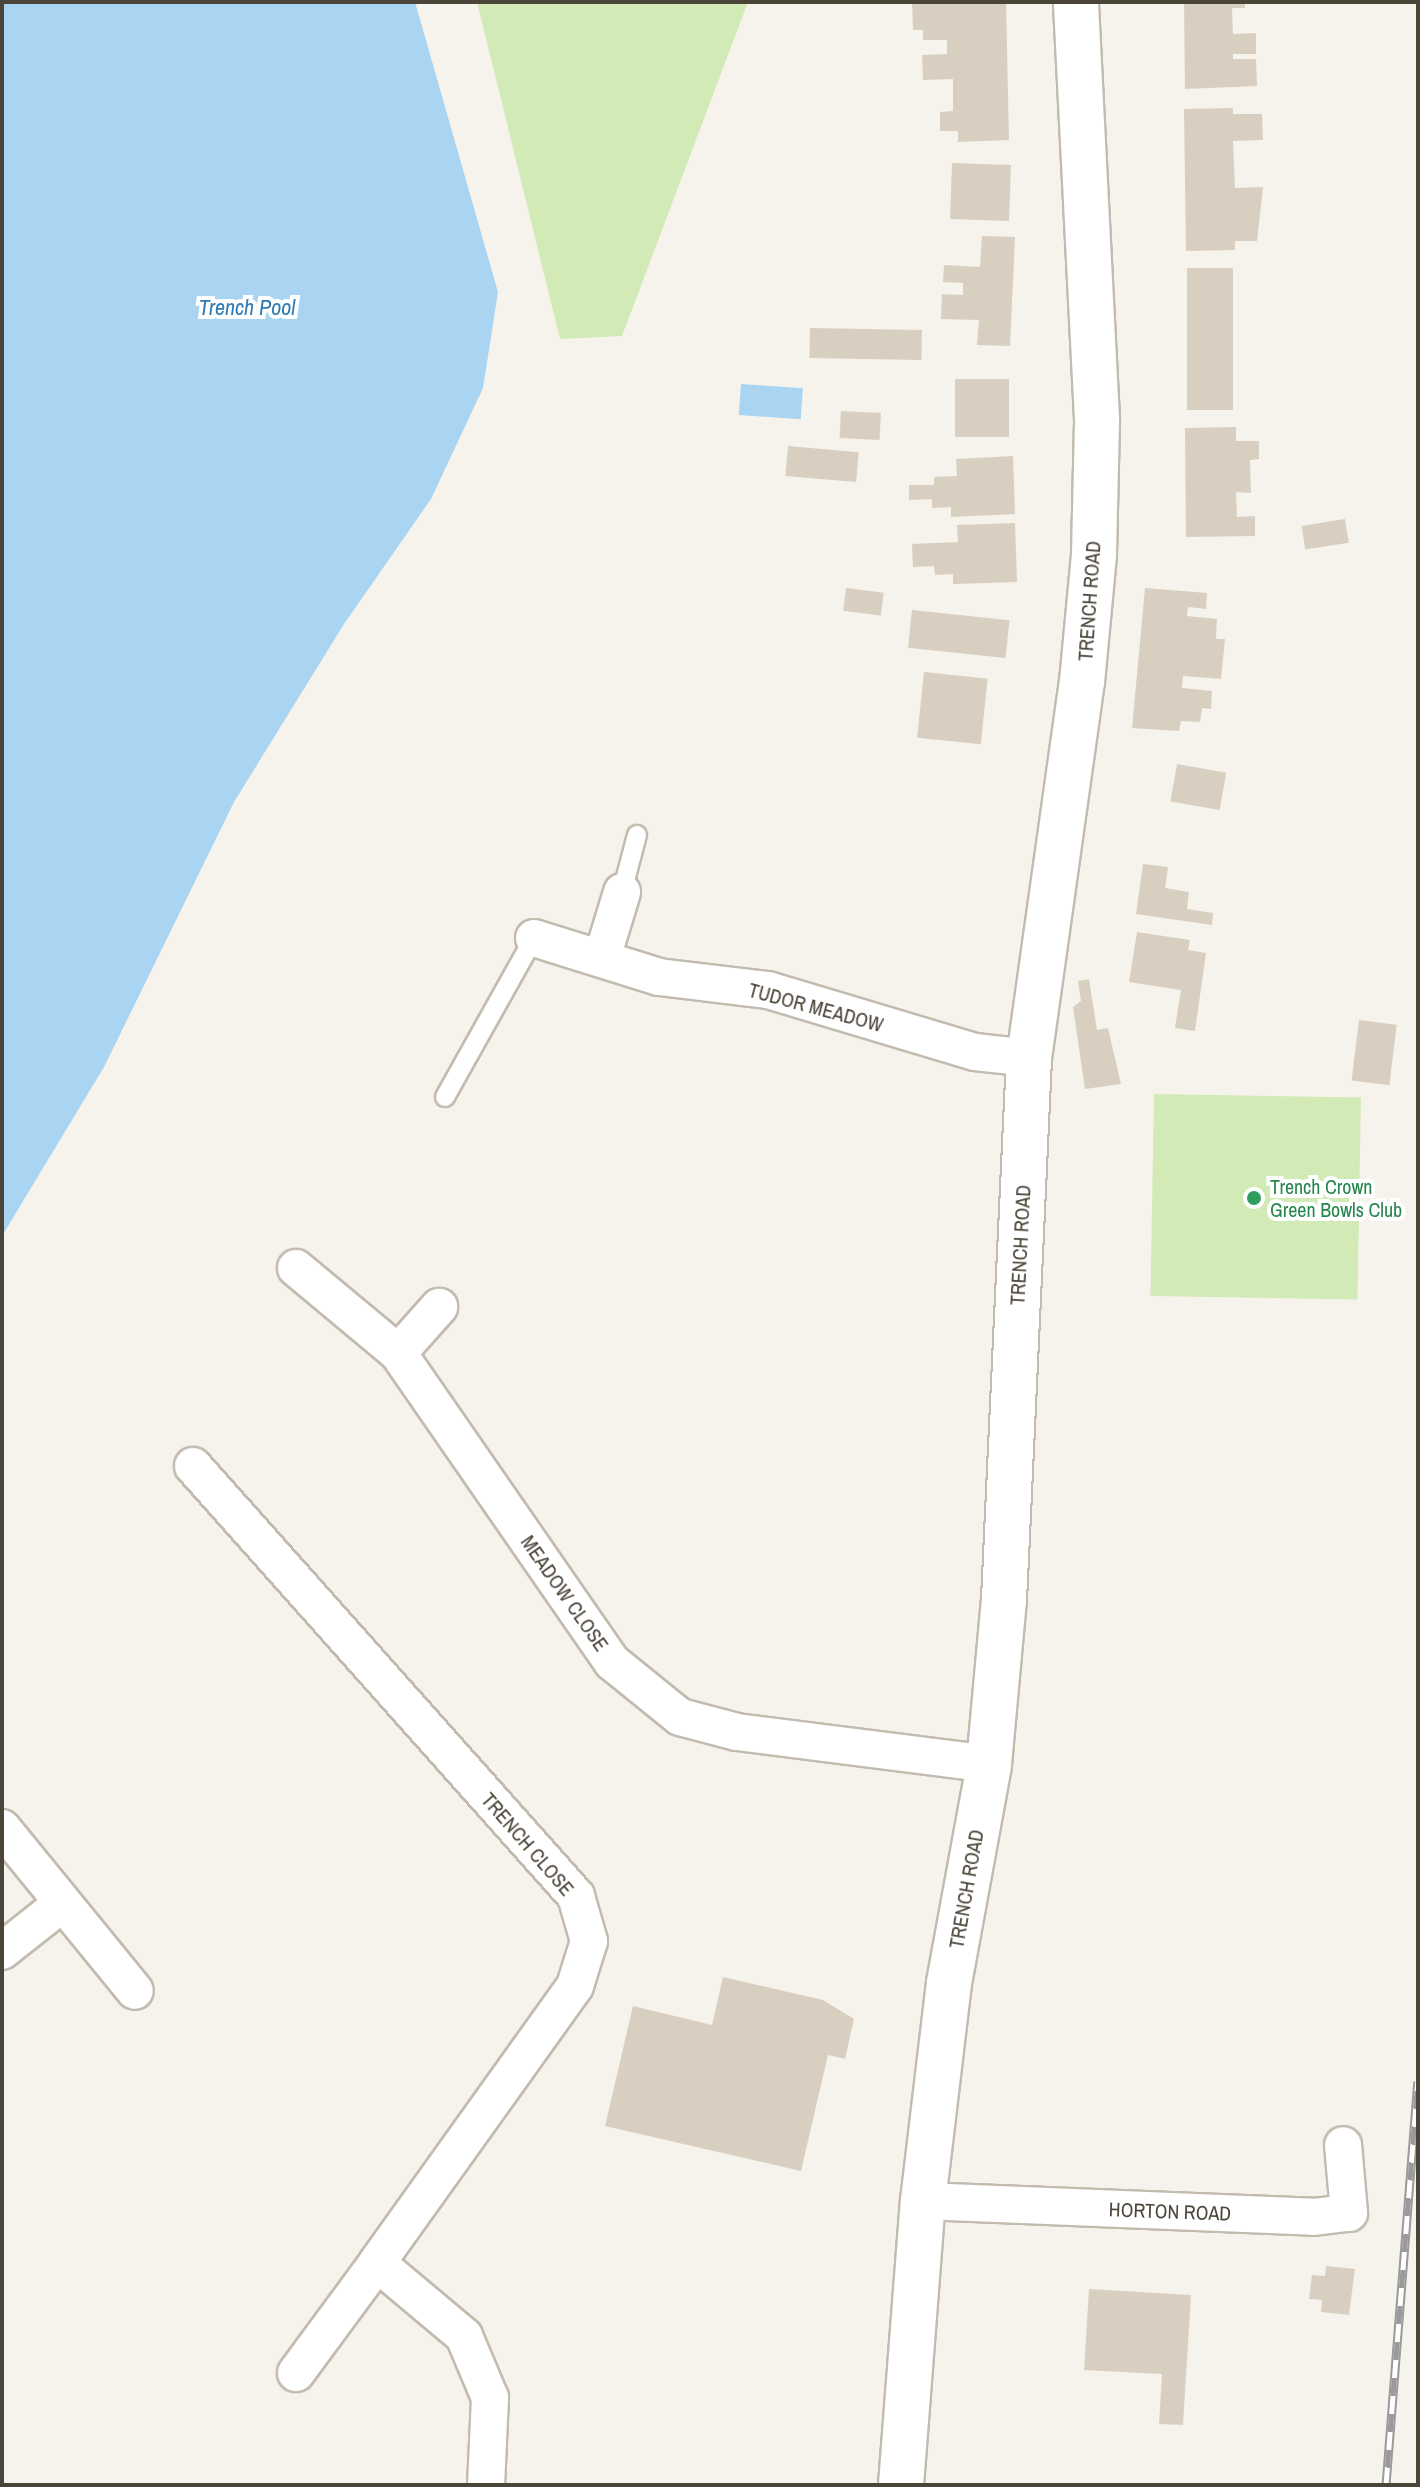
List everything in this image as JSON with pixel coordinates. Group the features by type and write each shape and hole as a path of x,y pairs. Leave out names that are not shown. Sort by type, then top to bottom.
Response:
{"street":[{"name":"TRENCH ROAD","path":"901,2485 923,2201 949,1983 989,1764 1004,1600 1029,1058 1082,682 1094,554 1097,419 1076,2"},
{"path":"602,958 622,892"},
{"name":"TUDOR MEADOW","path":"534,938 659,977 768,990 975,1052 1029,1058"},
{"name":"MEADOW CLOSE","path":"296,1268 398,1353 612,1662 680,1717 737,1732 989,1764"},
{"path":"398,1353 439,1307"},
{"name":"TRENCH CLOSE","path":"193,1466 576,1896 589,1941 575,1986 296,2373"},
{"path":"2,1828 60,1905 135,1991"},
{"path":"2,1951 60,1905"},
{"name":"HORTON ROAD","path":"923,2201 1349,2213 1343,2145"},
{"path":"377,2263 464,2336 490,2398 486,2485"}],"lane":[{"path":"622,892 637,835"},
{"path":"445,1097 534,938"}],"green space":[{"path":"477,2 748,2 622,336 560,339"},
{"name":"Trench Crown Green Bowls Club","path":"1154,1094 1361,1098 1357,1300 1150,1296"}],"water":[{"name":"Trench Pool","path":"2,2 415,2 498,292 483,388 431,499 344,624 234,802 104,1067 2,1236"},
{"path":"741,384 803,388 801,419 739,415"}],"building":[{"path":"912,2 1006,2 1009,140 958,142 958,131 940,131 940,112 953,111 953,79 923,80 922,55 947,54 947,40 923,40 923,30 913,30"},
{"path":"1184,2 1245,2 1245,8 1232,8 1233,34 1256,33 1256,54 1233,54 1233,59 1256,59 1257,86 1185,89"},
{"path":"1233,108 1233,114 1262,114 1263,140 1233,141 1235,188 1263,187 1257,241 1235,241 1235,250 1186,251 1184,109"},
{"path":"952,163 1011,165 1009,221 950,219"},
{"path":"982,236 1015,237 1010,346 977,345 979,320 941,319 942,294 963,295 963,283 943,282 944,265 980,267"},
{"path":"1187,268 1233,268 1233,410 1187,410"},
{"path":"810,328 922,330 921,360 809,358"},
{"path":"955,379 1009,379 1009,437 955,437"},
{"path":"841,411 881,413 880,440 840,438"},
{"path":"1236,427 1236,441 1259,441 1259,459 1250,460 1251,493 1236,492 1237,517 1255,516 1255,536 1186,537 1185,428"},
{"path":"788,446 859,452 856,482 785,476"},
{"path":"1013,456 1015,514 951,517 951,507 932,508 932,499 909,500 909,485 934,485 934,477 957,476 956,459"},
{"path":"1345,519 1349,543 1305,550 1302,526"},
{"path":"1015,523 1017,582 953,584 953,574 935,575 934,566 913,567 912,544 958,542 957,525"},
{"path":"846,588 884,593 881,615 843,611"},
{"path":"1145,588 1207,593 1206,609 1188,607 1187,616 1217,619 1216,639 1225,639 1221,679 1183,676 1182,688 1212,691 1211,709 1202,708 1200,722 1181,721 1179,731 1132,728"},
{"path":"912,610 1009,620 1005,658 908,648"},
{"path":"924,672 988,679 981,744 917,738"},
{"path":"1177,764 1226,773 1220,810 1170,801"},
{"path":"1143,864 1168,867 1165,888 1189,892 1187,909 1213,913 1212,925 1136,914"},
{"path":"1137,932 1190,940 1188,950 1206,953 1195,1031 1175,1028 1181,990 1129,982"},
{"path":"1089,979 1097,1030 1108,1028 1121,1084 1085,1089 1073,1007 1081,1001 1078,981"},
{"path":"1359,1020 1397,1025 1389,1085 1352,1081"},
{"path":"723,1977 823,2000 854,2019 845,2059 828,2055 801,2171 605,2126 633,2006 712,2025"},
{"path":"1326,2266 1355,2269 1349,2315 1321,2312 1322,2300 1309,2299 1312,2275 1325,2276"},
{"path":"1089,2289 1191,2295 1183,2425 1159,2424 1162,2374 1084,2370"}],"railway":[{"path":"1386,2485 1418,2081"}],"place":[{"name":"Trench Crown Green Bowls Club","path":"1254,1198"}]}
